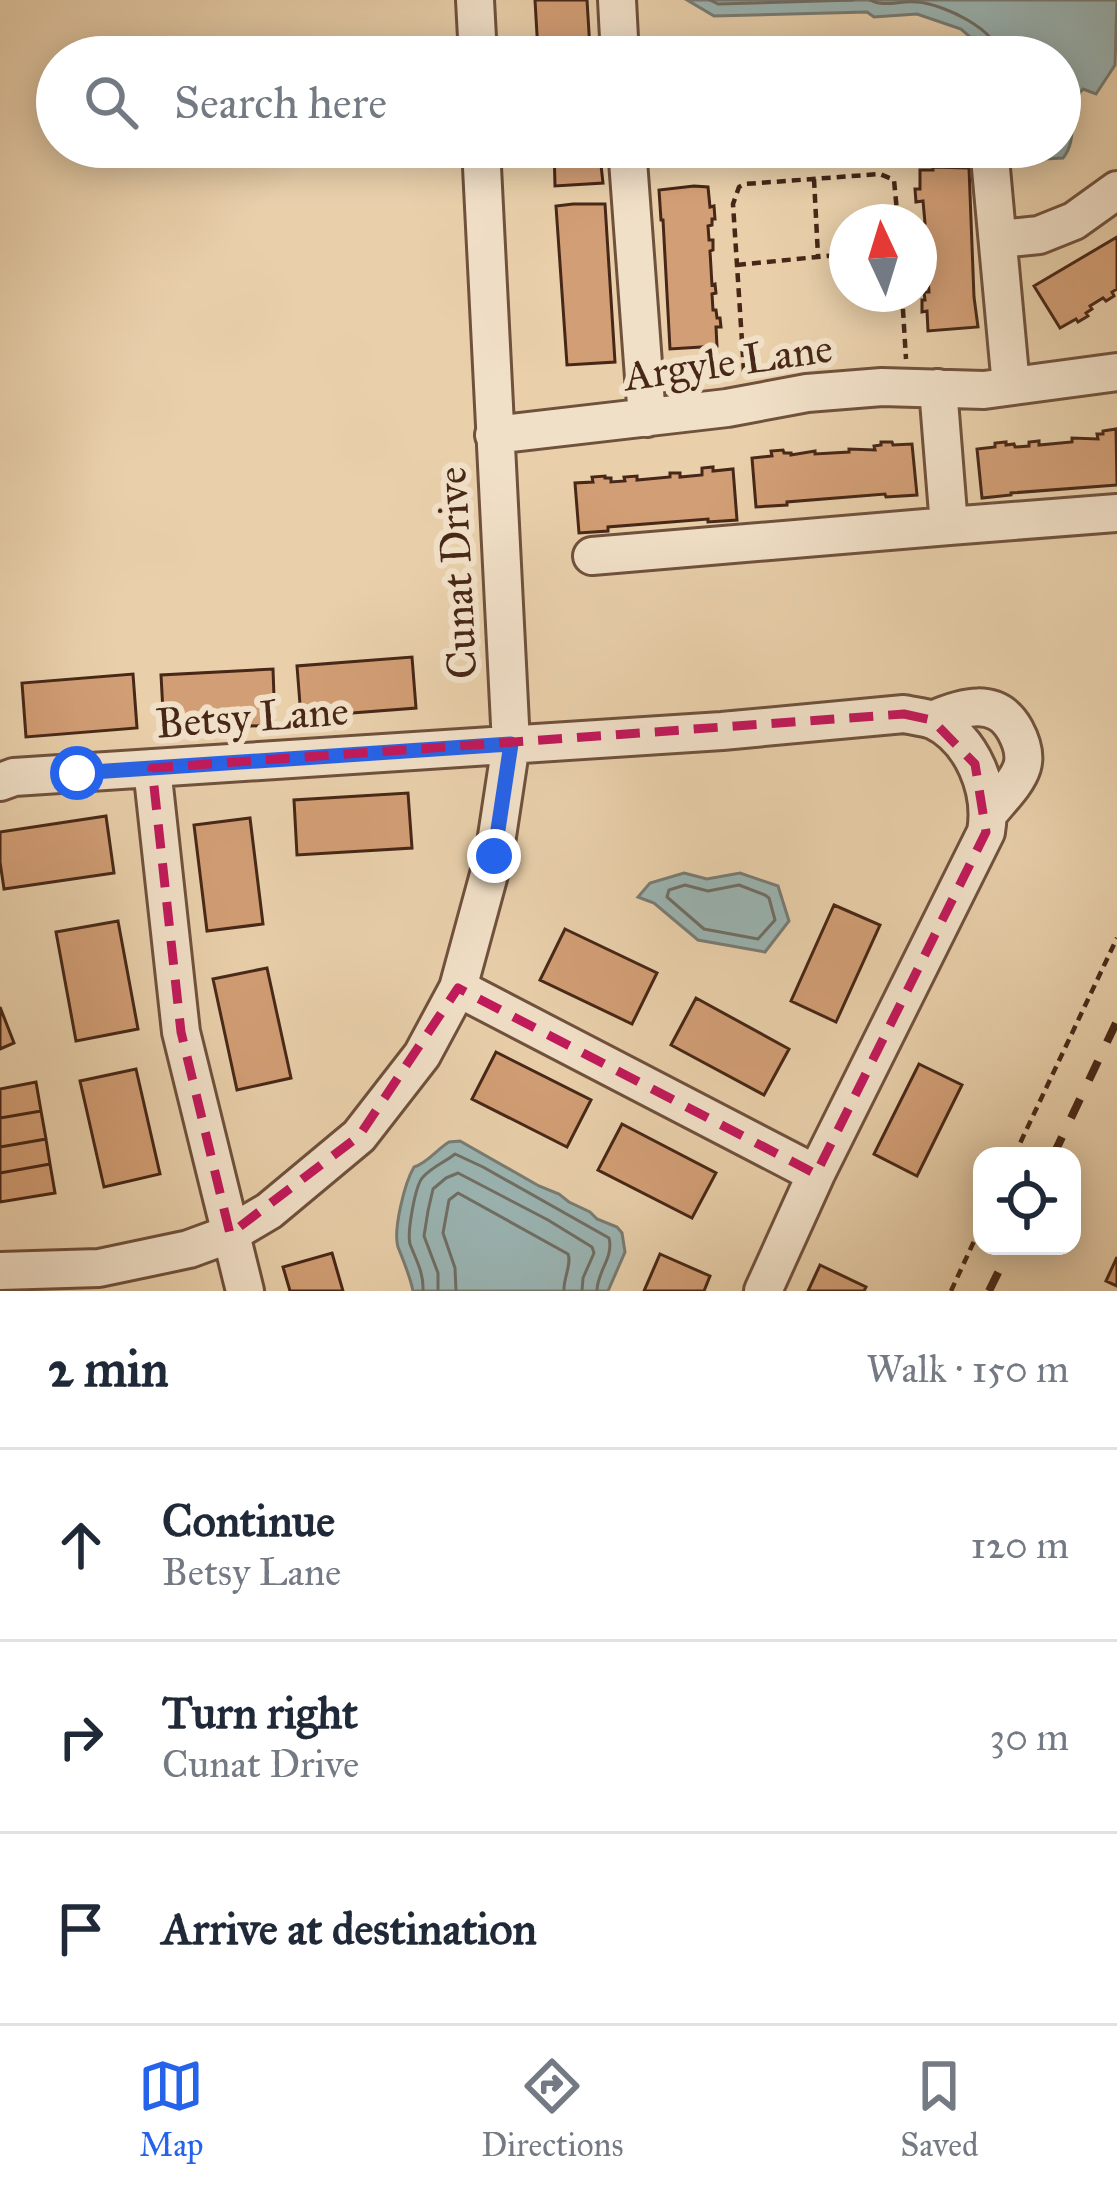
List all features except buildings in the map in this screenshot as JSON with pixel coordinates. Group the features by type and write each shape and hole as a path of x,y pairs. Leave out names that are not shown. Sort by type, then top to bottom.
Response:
{"street":[{"path":"475,0 477,36"},
{"path":"616,0 619,36"},
{"name":"Cunat Drive","path":"0,1271 99,1268 189,1249 230,1234 269,1211 359,1136 422,1055 458,988 494,856 511,744 483,168"},
{"path":"628,168 646,418"},
{"path":"991,168 1011,386"},
{"path":"999,239 1039,236 1074,220 1117,190"},
{"name":"Argyle Lane","path":"494,435 727,408 807,393 882,386 984,390 1117,372"},
{"path":"938,388 949,526"},
{"path":"592,556 1117,513"},
{"name":"Betsy Lane","path":"0,782 14,777 722,731 904,714 932,720 974,706 1003,714 1021,741 1022,769 989,813"},
{"path":"764,1291 815,1174 986,832 986,793 975,764 958,739 932,720"},
{"path":"152,768 181,1032 245,1291"},
{"path":"458,988 815,1174"}],"path":[{"path":"745,372 733,204 739,188 880,174 894,180 896,204"},
{"path":"814,179 818,256"},
{"path":"737,265 829,255"},
{"path":"903,312 906,359"},
{"path":"1018,1147 1117,938"},
{"path":"950,1291 973,1243"}],"highlighted area":[{"path":"904,714 932,720 975,764 986,832 816,1174 458,988 359,1136 230,1234 181,1032 152,768"}],"water":[{"path":"687,0 1117,0 1115,65 1096,94 1081,92 1081,36 969,36 917,14 714,16"},
{"path":"684,873 707,879 740,873 778,886 789,921 765,952 698,940 654,903 638,897 650,883"},
{"path":"460,1141 617,1227 625,1252 608,1291 413,1291 397,1240 407,1184 414,1167 449,1142"}],"railway":[{"path":"1057,1147 1117,1021"},
{"path":"989,1291 1007,1255"}],"route":[{"path":"77,773 511,744 494,856"}]}
